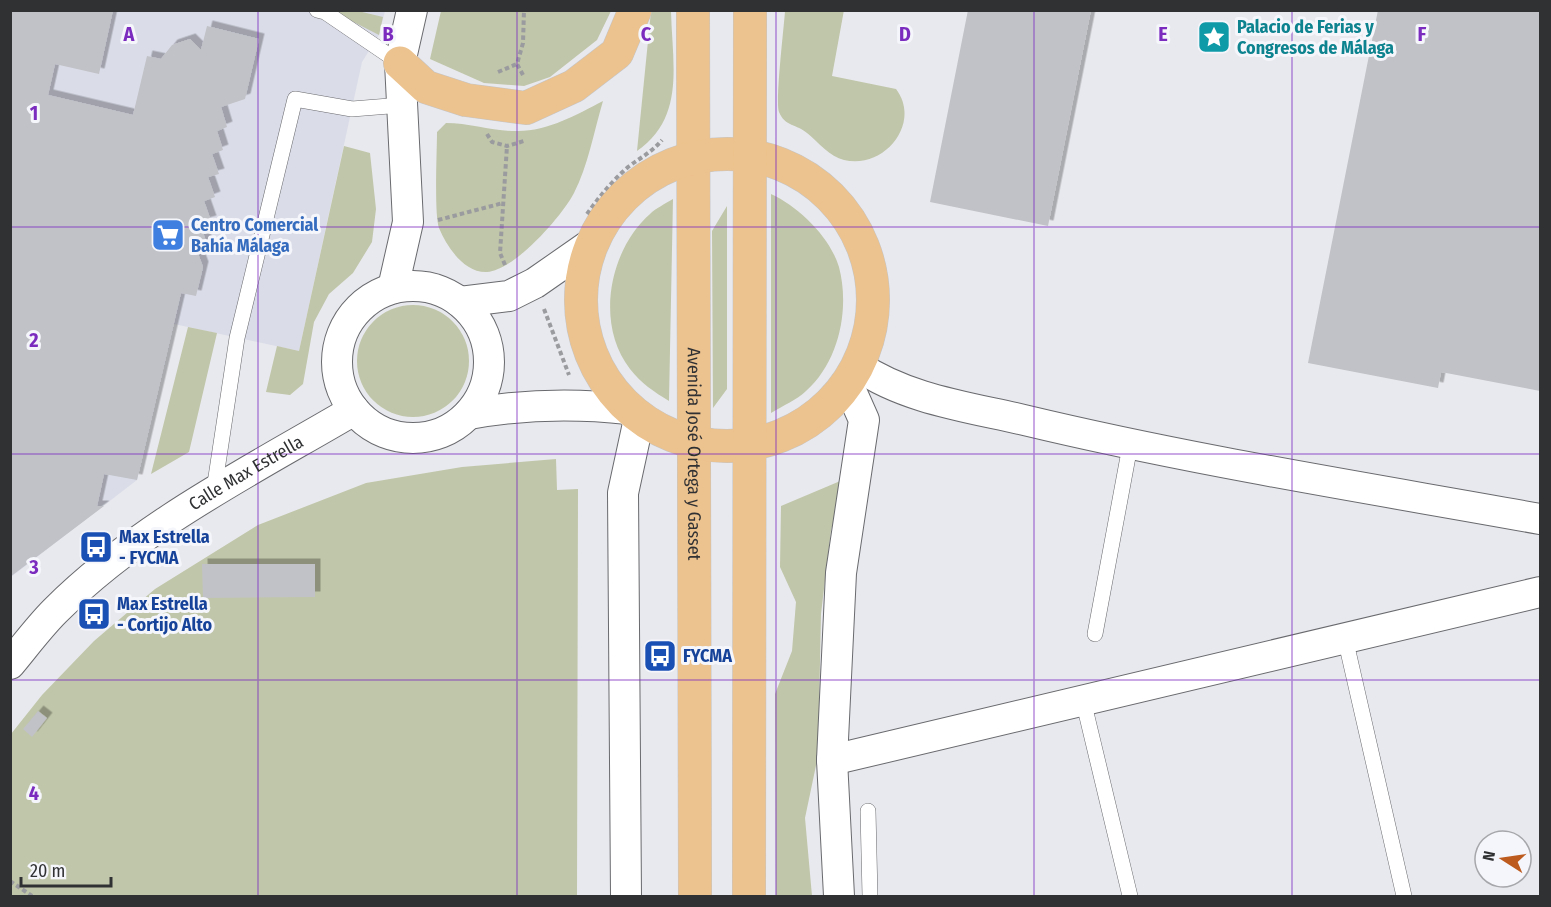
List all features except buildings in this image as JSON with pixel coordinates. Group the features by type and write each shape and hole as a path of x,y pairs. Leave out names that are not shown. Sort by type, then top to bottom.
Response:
{"main road":[{"path":"400,63 426,87 466,100 526,108 574,86 617,53 635,10"},
{"name":"Avenida José Ortega y Gasset","path":"693,10 695,897"},
{"path":"749,897 750,10"},
{"path":"721,152 750,154 782,163 805,175 834,198 857,232 871,272 873,318 853,375 817,416 791,432 750,445 720,446 693,443 670,435 633,414 607,385 586,341 580,292 591,244 611,209 635,185 663,167 693,156 721,152"}],"street":[{"path":"393,288 408,222 400,63 412,11"},
{"path":"460,302 509,296 535,283 591,244"},
{"path":"428,287 460,302 476,319 486,341 489,367 483,392 469,414 454,427 436,435 416,438 397,437 379,430 348,403 339,382 337,358 342,335 354,314 372,298 393,288 428,287"},
{"path":"839,897 832,760 841,573 864,420 853,375 879,380 919,395 1130,446 1540,519"},
{"path":"469,414 543,404 579,403 633,414 622,493 626,897"},
{"name":"Calle Max Estrella","path":"10,663 54,612 76,592 179,513 214,490 354,410"},
{"path":"832,760 1540,591"}],"lane":[{"path":"317,10 325,12 374,43 400,63"},
{"path":"214,490 237,338 295,99 352,109 402,105"},
{"path":"1095,634 1130,446"},
{"path":"1345,638 1404,897"},
{"path":"1083,700 1130,897"},
{"path":"868,811 870,897"}],"path":[{"path":"517,64 523,43 524,10"},
{"path":"507,146 500,253 522,289"},
{"path":"408,222 438,220 504,202"},
{"path":"10,881 32,897"}],"shaded area":[{"name":"Centro Comercial Bahía Málaga","path":"11,11 385,11 379,35 362,62 299,351 174,324 137,480 11,577"}],"green space":[{"path":"441,10 611,11 597,40 550,77 524,86 484,83 430,59"},
{"path":"844,10 832,76 896,89 903,102 902,129 895,141 873,158 859,161 844,160 829,153 803,130 784,120 778,105 785,11"},
{"path":"332,11 358,11 383,17 379,35"},
{"path":"651,11 671,11 673,88 670,105 663,122 653,137 637,151"},
{"path":"603,101 579,183 568,203 549,228 524,252 498,269 487,272 479,271 457,258 439,228 437,220 437,132 446,123 506,131 538,129 561,122"},
{"path":"344,146 370,153 376,209 372,242 353,273 329,294 314,322 303,384 290,395 266,392 277,346 299,351"},
{"path":"771,194 802,215 829,245 839,267 843,300 839,334 827,365 802,394 771,413"},
{"path":"673,199 669,401 648,387 630,369 619,351 610,310 616,267 625,247 636,229 650,214"},
{"path":"727,206 727,389 713,408 712,231"},
{"path":"413,305 434,310 452,322 464,340 469,361 464,382 452,400 434,412 413,417 392,412 374,400 362,382 357,361 362,340 374,322 392,310"},
{"path":"188,327 217,333 189,452 151,474"},
{"path":"556,459 557,490 578,489 577,896 11,896 11,734 42,695 94,641 155,589 258,525 366,483 462,467"},
{"path":"845,479 831,530 821,614 818,756 805,818 812,896 776,896 775,694 792,651 796,602 780,567 781,506"}],"place":[{"name":"Palacio de Ferias y Congresos de Málaga","path":"1214,37"},
{"name":"Centro Comercial Bahía Málaga","path":"168,235"},
{"name":"Max Estrella - FYCMA","path":"96,547"},
{"name":"Max Estrella - Cortijo Alto","path":"94,614"},
{"name":"FYCMA","path":"660,656"}]}
